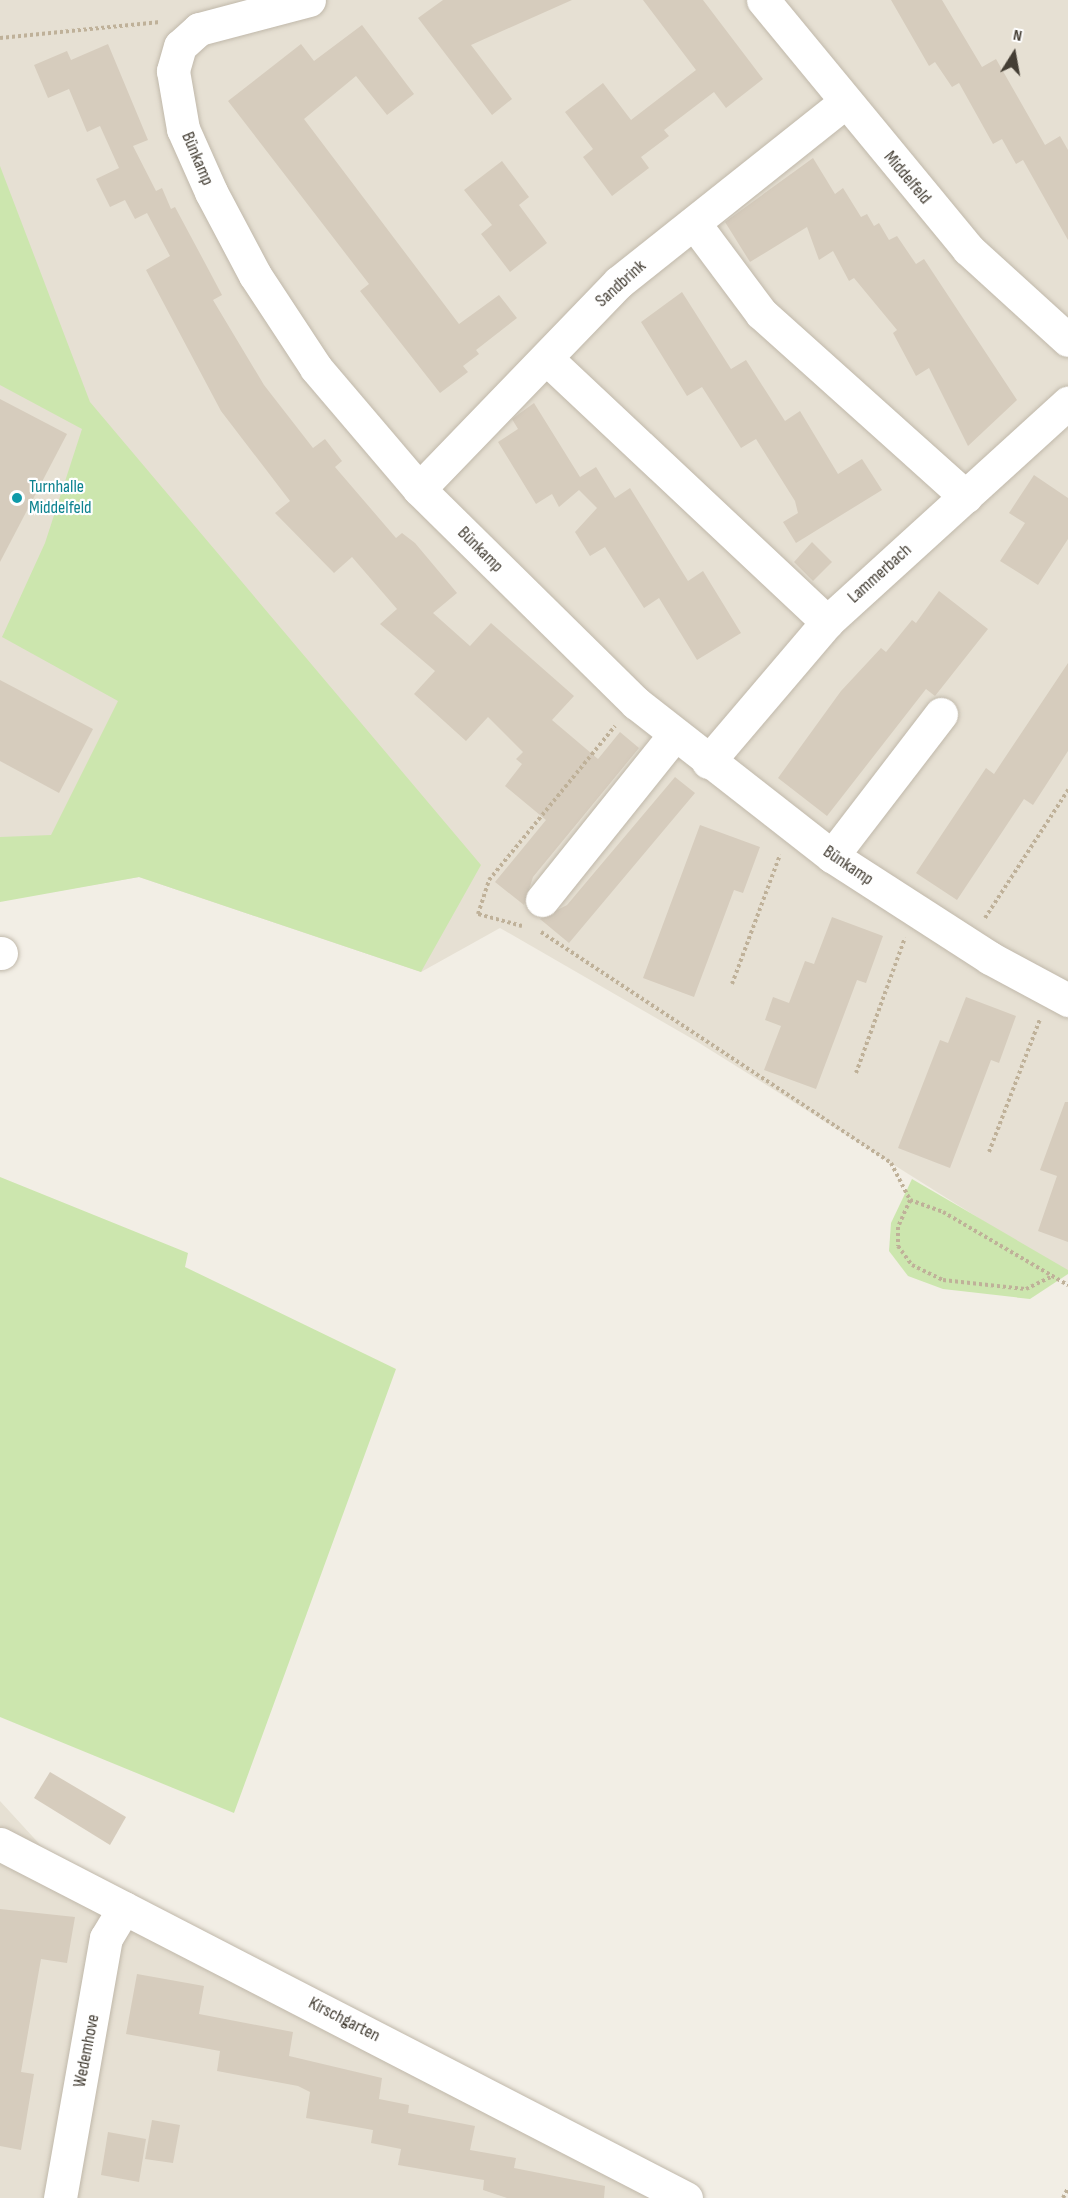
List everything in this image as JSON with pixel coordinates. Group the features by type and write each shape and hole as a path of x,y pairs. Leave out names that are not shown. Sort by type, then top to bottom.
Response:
{"street":[{"path":"199,28 309,0"},
{"name":"Middelfeld","path":"763,0 844,104 968,249 1068,340"},
{"name":"Bünkamp","path":"199,28 180,46 173,71 175,101 211,192 316,368 419,489 636,703 708,762 832,856 968,945 1060,995"},
{"name":"Sandbrink","path":"419,489 619,282 844,104"},
{"path":"694,224 761,313 966,497"},
{"path":"546,358 827,622"},
{"name":"Lammerbach","path":"708,762 827,622 1068,403"},
{"path":"832,856 941,714"},
{"path":"542,900 674,735"},
{"name":"Kirschgarten","path":"0,1844 686,2198"},
{"name":"Wedemhove","path":"60,2198 106,1938 124,1908"}],"path":[{"path":"0,38 151,21 199,28"},
{"path":"636,703 489,880 478,914 540,931 891,1163 910,1200 943,1212 1068,1285"},
{"path":"968,945 1068,790"},
{"path":"732,984 792,825"},
{"path":"856,1073 915,910"},
{"path":"989,1152 1060,995"},
{"path":"910,1200 898,1227 898,1246 912,1265 943,1280 1026,1289 1053,1276"},
{"path":"1064,2198 1068,2188"}],"shaded area":[{"path":"0,0 1068,0 1068,1274 696,1041 500,928 421,972 139,877 0,901"},
{"path":"0,1801 98,1908 658,2198 0,2198"}],"green space":[{"path":"0,166 90,402 481,865 421,972 139,877 0,902 0,837 51,835 118,701 2,637 45,543 82,429 0,385"},
{"path":"0,1177 188,1253 185,1267 396,1369 234,1813 0,1717"},
{"path":"912,1179 1068,1270 1068,1274 1030,1299 943,1289 908,1276 889,1251 891,1223"}],"building":[{"path":"443,0 572,0 471,45 512,99 492,115 418,18"},
{"path":"643,0 703,0 763,79 726,108 714,92 664,130 669,136 641,157 649,168 612,196 583,157 593,149 565,112 603,83 631,120 696,70"},
{"path":"891,0 942,0 982,67 996,59 1045,145 1060,136 1068,150 1068,240 1023,160 1016,164 1002,139 993,144 959,83 952,87 935,62 929,66"},
{"path":"362,25 414,94 387,115 356,76 304,119 459,324 499,295 517,318 476,350 479,354 463,366 468,372 440,393 360,291 369,284 228,101 301,44 314,61"},
{"path":"108,44 148,140 133,146 156,191 162,188 171,209 175,207 222,295 213,300 264,385 313,448 325,439 342,461 335,467 396,538 402,533 415,543 457,593 433,613 470,646 491,623 574,696 552,720 598,759 620,732 639,748 533,877 524,905 495,882 546,820 505,786 522,764 516,759 523,752 488,717 466,741 414,694 435,671 380,624 397,609 352,557 334,573 275,513 290,501 221,411 146,270 170,256 147,213 135,219 125,200 110,207 96,179 119,168 100,126 87,132 69,89 48,98 34,65 67,51 71,60"},
{"path":"813,158 835,194 843,188 861,217 867,214 874,226 879,223 889,240 897,236 916,264 924,259 1017,400 968,446 929,368 916,376 893,333 897,330 854,278 849,281 833,251 819,260 807,227 750,262 725,222"},
{"path":"502,161 529,197 519,205 547,243 510,272 481,234 492,225 464,190"},
{"path":"682,292 731,369 746,360 785,421 800,411 838,474 862,459 882,490 796,543 783,522 798,513 795,501 756,439 741,448 702,387 687,396 641,322"},
{"name":"Turnhalle Middelfeld","path":"0,399 67,434 0,562"},
{"path":"534,403 580,477 596,467 615,498 630,488 688,581 703,571 741,633 697,660 659,598 644,608 605,547 590,556 575,532 597,508 579,490 559,507 552,494 536,504 498,442 518,429 512,419"},
{"path":"1034,475 1068,498 1068,539 1038,585 1000,561 1025,523 1009,513"},
{"path":"812,542 832,562 813,581 794,562"},
{"path":"939,591 988,629 935,696 926,689 827,816 778,778 841,691 881,648 886,652 912,620 916,623"},
{"path":"1068,663 1068,751 1033,805 1024,799 957,900 916,873 986,768 994,774"},
{"path":"0,680 93,729 59,793 0,761"},
{"path":"675,777 695,793 569,943 540,919 567,905"},
{"path":"700,825 760,847 743,893 734,890 694,997 643,978"},
{"path":"832,917 883,936 866,983 857,980 816,1089 764,1070 781,1026 765,1020 773,997 789,1003 805,961 814,964"},
{"path":"966,997 1016,1016 999,1063 991,1060 950,1168 898,1148 940,1040 948,1043"},
{"path":"1065,1102 1068,1102 1068,1242 1038,1231 1057,1176 1040,1170"},
{"path":"50,1772 126,1817 110,1845 34,1798"},
{"path":"0,1909 75,1917 67,1963 41,1959 21,2072 34,2074 21,2150 0,2146"},
{"path":"137,1974 204,1986 199,2014 293,2032 289,2056 382,2078 379,2099 409,2105 408,2113 475,2126 470,2150 516,2158 514,2168 605,2186 604,2198 507,2198 483,2190 484,2180 398,2165 401,2149 371,2143 373,2130 306,2118 310,2092 298,2086 217,2071 220,2051 126,2034"},
{"path":"152,2120 180,2125 173,2163 145,2159"},
{"path":"108,2132 146,2139 139,2182 101,2175"}],"place":[{"name":"Turnhalle Middelfeld","path":"17,498"}]}
